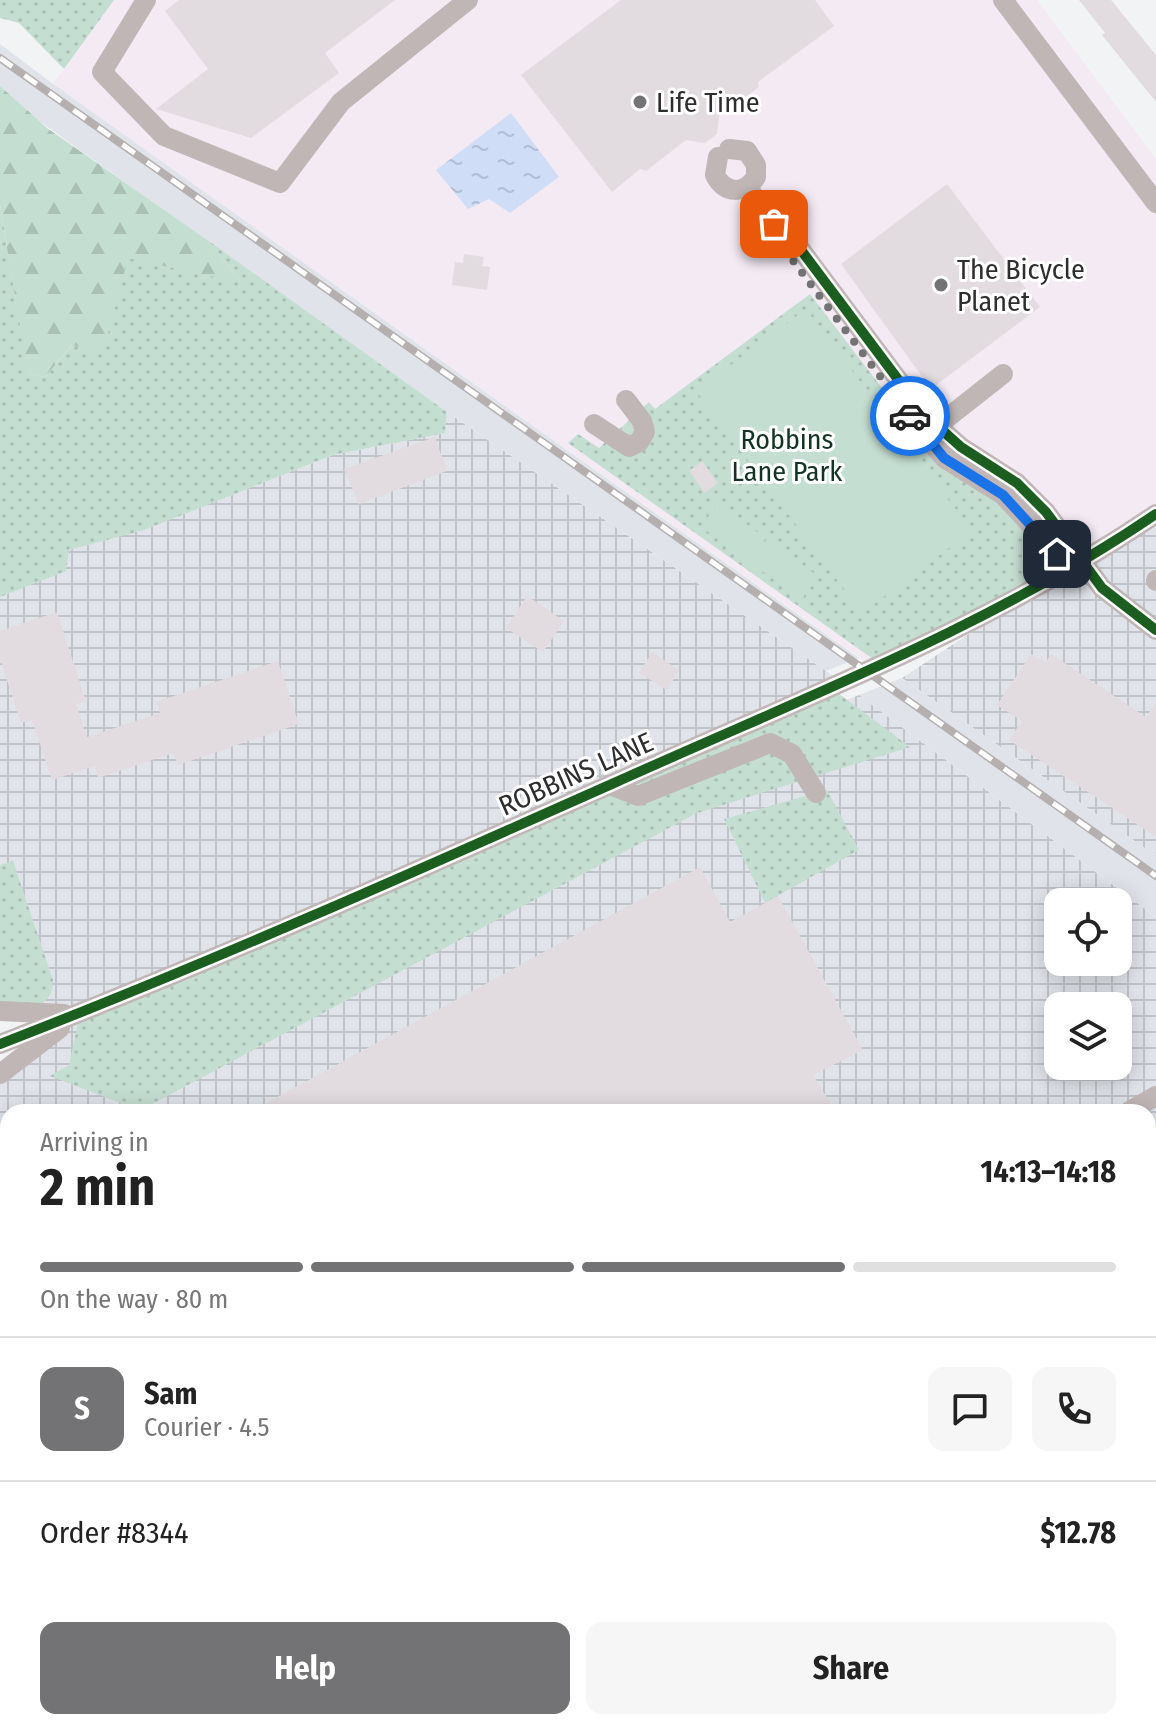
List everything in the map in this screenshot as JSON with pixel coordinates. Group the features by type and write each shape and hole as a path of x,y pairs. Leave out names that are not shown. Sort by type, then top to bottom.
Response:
{"street":[{"path":"146,0 102,72 164,136 280,183 341,102 468,0"},
{"path":"1003,0 1156,203"},
{"path":"741,149 754,159 756,177 747,187 735,191 722,186 715,175 723,153 741,149"},
{"path":"747,187 774,224 786,230 924,414 961,447 1017,483 1078,564"},
{"path":"774,224 776,238 791,259 944,458 1003,495 1102,588 1156,630"},
{"path":"937,426 1003,374"},
{"path":"594,424 619,443 629,447 639,442 645,432 642,421 626,400"},
{"name":"ROBBINS LANE","path":"0,1044 80,1013 610,785 949,633 1078,564 1156,514"},
{"path":"610,785 638,796 770,743 792,754 816,793"},
{"path":"0,1011 80,1013"},
{"path":"0,1074 80,1013"}],"shaded area":[{"path":"114,0 1037,0 1156,159 1156,513 873,667 53,84"},
{"path":"0,44 859,658 826,671 447,412 0,93"},
{"path":"447,412 842,682 150,984 859,695 1117,888 1044,888 1044,976 1132,976 1132,899 1156,917 1156,1104 0,1104 0,1074 54,1027 0,996 0,584 69,550 144,529 333,455 445,433"},
{"path":"1156,511 1156,856 902,678"},
{"path":"902,678 1156,856 1156,917 1132,899 1132,888 1117,888 859,695"}],"green space":[{"path":"0,0 114,0 64,69 19,23 0,18"},
{"path":"0,86 47,128 210,242 241,283 128,258 103,353 72,345 45,377 28,374 0,205"},
{"path":"0,205 29,374 45,377 72,345 128,257 240,282 210,242 447,412 445,433 333,455 144,530 69,550 66,571 0,597"},
{"name":"Robbins Lane Park","path":"810,294 938,461 1002,502 1061,572 880,664 568,443 578,434 599,448 649,402 655,409"},
{"path":"806,309 972,531 862,613 696,391"},
{"path":"717,504 766,538 750,562 701,527"},
{"path":"769,542 818,576 802,599 753,565"},
{"path":"830,687 910,747 697,813 152,1104 123,1104 50,1076 69,1065 80,1013"},
{"path":"827,790 859,850 765,903 724,819"},
{"path":"13,861 53,980 48,998 36,1006 0,1006 0,865"}],"water":[{"path":"511,113 559,177 510,213 489,199 468,209 436,170"}],"building":[{"path":"179,0 395,0 325,53 339,73 251,138 156,109 208,69 165,11"},
{"name":"Life Time","path":"621,0 815,0 834,26 758,82 759,87 719,116 717,134 705,143 686,140 646,171 640,169 612,192 521,75"},
{"path":"1079,0 1111,0 1156,55 1156,102 1102,35 1105,33"},
{"name":"The Bicycle Planet","path":"947,184 1040,307 931,389 841,264"},
{"path":"464,254 484,257 482,266 490,267 487,290 452,285 455,262 463,263"},
{"path":"435,437 447,471 359,504 344,469"},
{"path":"702,461 718,483 705,493 689,471"},
{"path":"527,596 564,621 543,652 506,628"},
{"path":"57,612 86,701 76,704 87,737 160,713 156,702 278,661 299,724 178,765 173,753 98,778 95,766 52,780 32,720 21,723 0,659 0,631"},
{"path":"652,652 679,670 667,690 639,673"},
{"path":"1031,654 1045,663 1051,654 1146,717 1156,702 1156,837 1009,740 1022,721 997,705"},
{"path":"700,867 730,922 778,896 863,1050 813,1075 831,1104 265,1104"}],"railway":[{"path":"0,58 1156,876"}],"cycle path":[{"path":"774,224 786,230 924,414 961,447 1017,483 1046,512 1102,588 1156,630"},
{"path":"0,1044 331,908 850,679 1037,587 1156,514"}],"way so far":[{"path":"774,224 776,238 910,416"}],"place":[{"name":"Life Time","path":"640,102"},
{"name":"The Bicycle Planet","path":"941,285"}],"route":[{"path":"910,416 944,458 1003,495 1057,554"}]}
